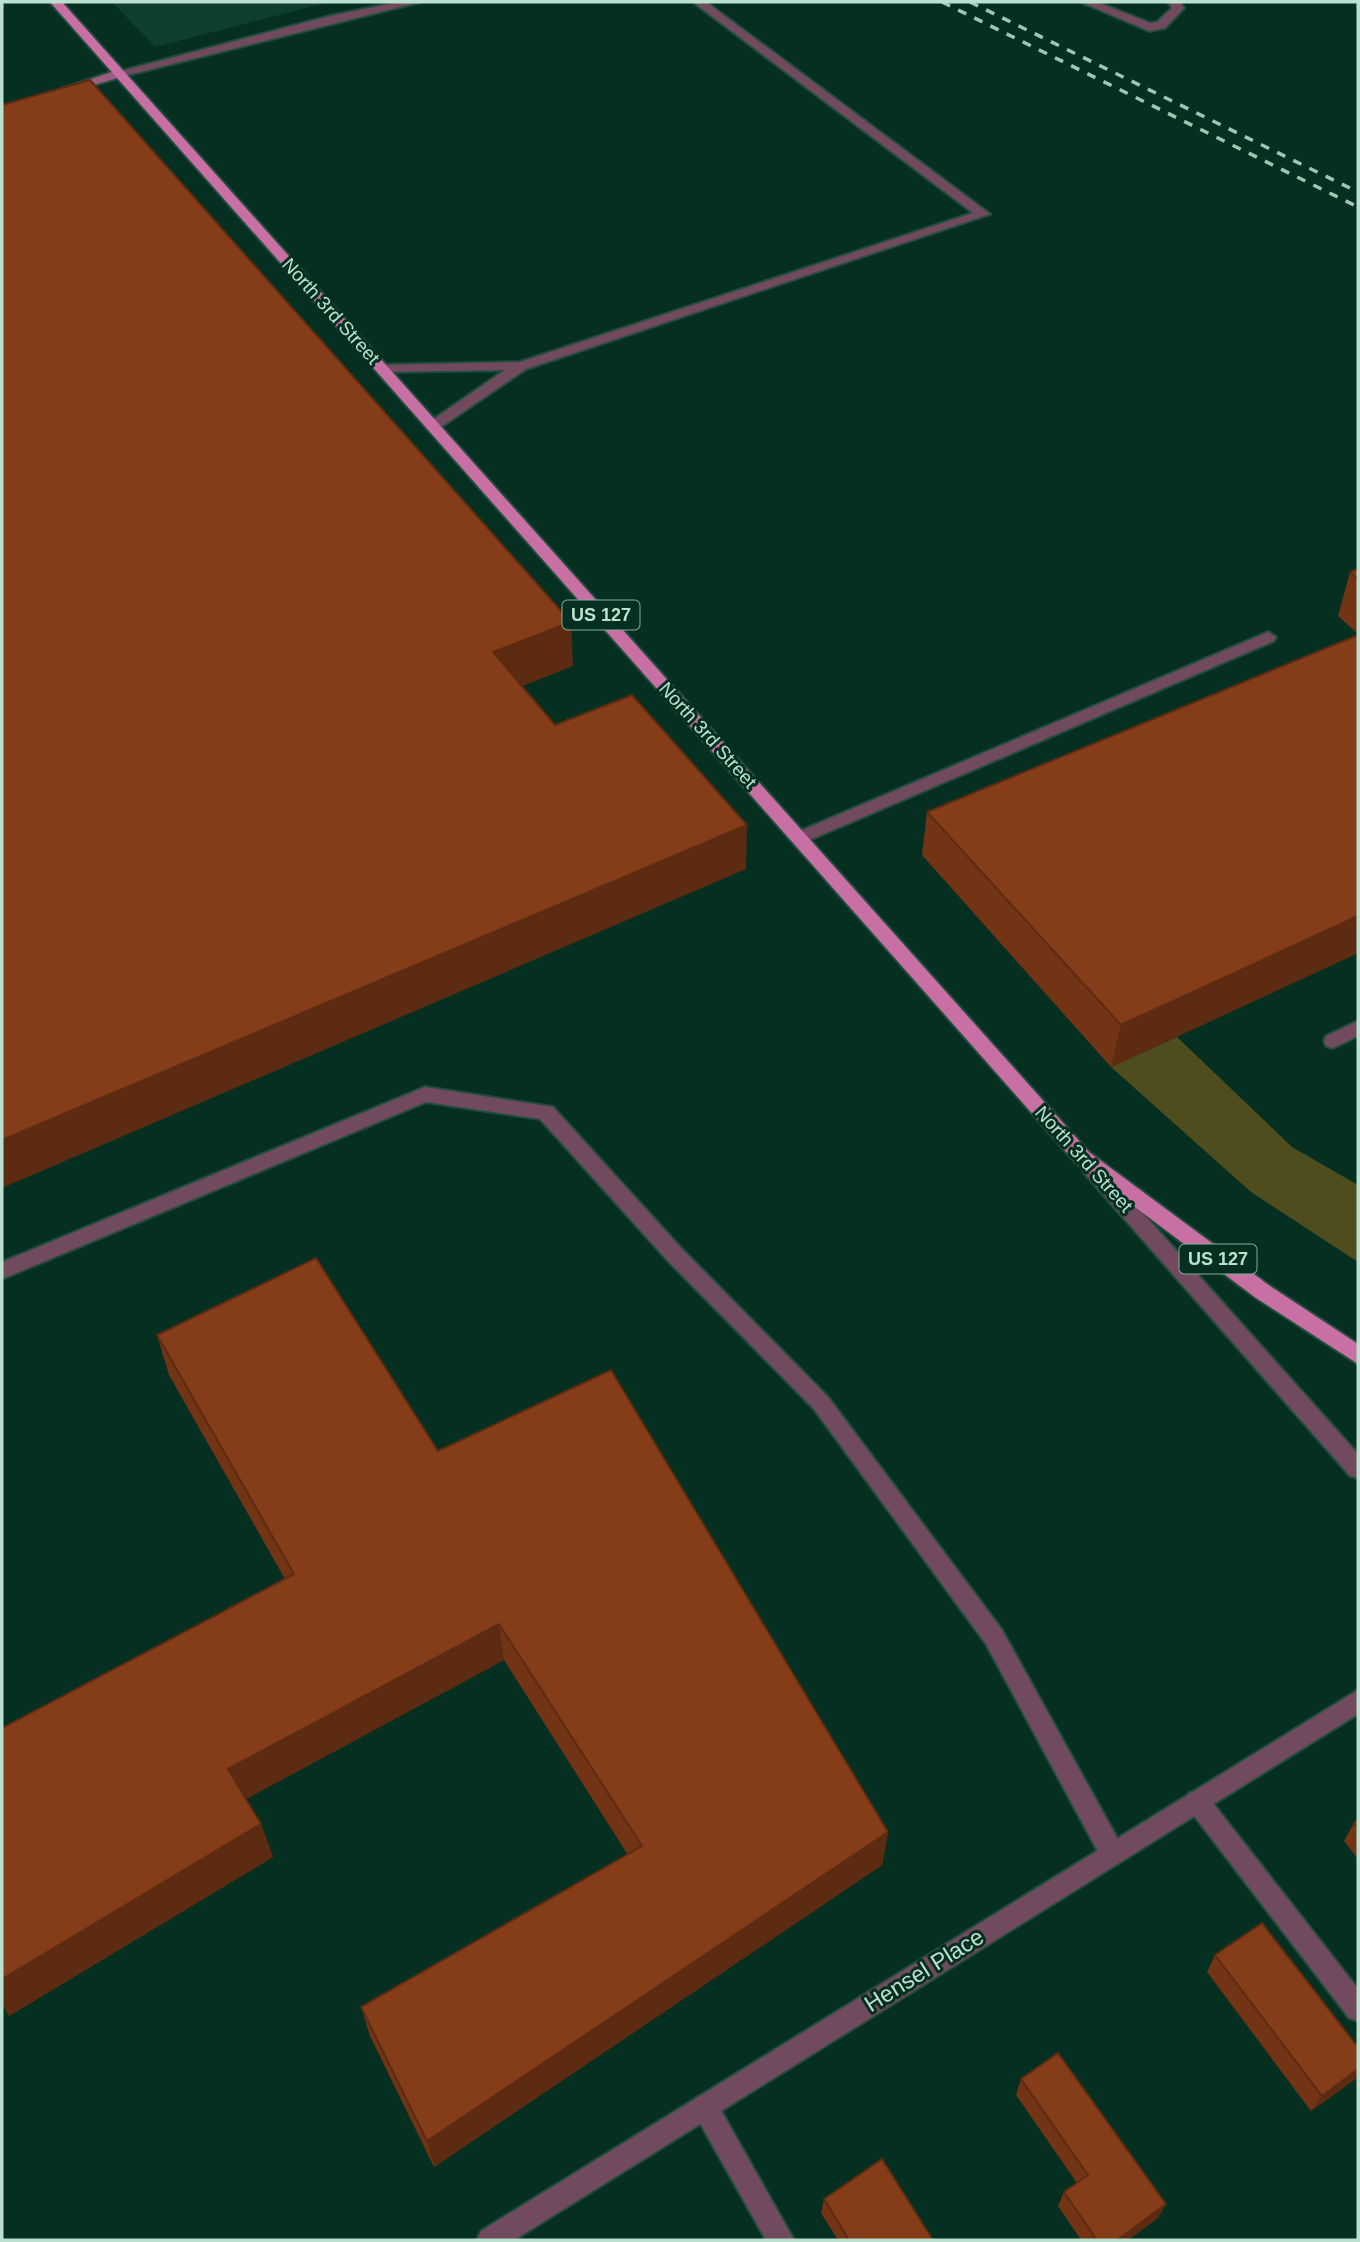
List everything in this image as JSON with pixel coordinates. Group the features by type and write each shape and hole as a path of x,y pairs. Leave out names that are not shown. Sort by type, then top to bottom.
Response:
{"highway":[{"name":"North 3rd Street","path":"56,2 1082,1157"},
{"name":"US 127","path":"1082,1157 1263,1292 1358,1355"}],"main road":[{"path":"55,92 120,73"}],"street":[{"path":"120,73 396,3 414,2"},
{"path":"433,426 521,366 983,214 699,2"},
{"path":"1087,2 1149,27 1161,25 1178,8 1174,2"},
{"path":"382,368 521,366"},
{"path":"799,838 1268,637"},
{"path":"1333,1041 1358,1028"},
{"path":"2,1271 425,1094 546,1112 675,1255 821,1403 994,1637 1112,1853"},
{"name":"North 3rd Street","path":"1082,1157 1358,1469"},
{"name":"Hensel Place","path":"490,2240 1358,1701"},
{"path":"1197,1801 1358,2009"},
{"path":"705,2107 782,2240"}],"shaded area":[{"path":"112,2 329,2 155,47"},
{"path":"1177,1037 1292,1147 1358,1185 1358,1262 1251,1192 1111,1067"}],"building":[{"path":"90,80 571,622 493,652 555,725 632,695 747,825 2,1140 2,105"},
{"path":"1358,569 1358,579 1350,572"},
{"path":"1358,635 1358,916 1121,1025 927,812"},
{"path":"316,1258 438,1451 611,1370 888,1832 427,2141 361,2007 642,1846 499,1624 228,1769 261,1824 2,1979 2,1728 294,1574 157,1335"},
{"path":"1262,1923 1358,2047 1358,2069 1322,2096 1215,1955"},
{"path":"1058,2053 1166,2204 1117,2240 1097,2240 1064,2192 1088,2175 1021,2079"},
{"path":"882,2159 933,2240 849,2240 824,2199"}],"railway":[{"path":"942,2 1358,207"},
{"path":"970,2 1358,192"}]}
